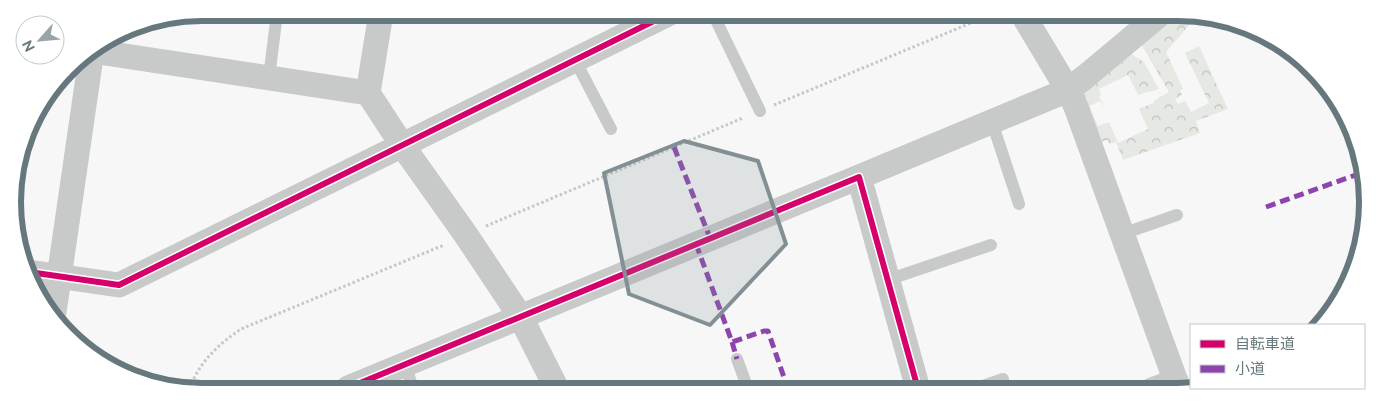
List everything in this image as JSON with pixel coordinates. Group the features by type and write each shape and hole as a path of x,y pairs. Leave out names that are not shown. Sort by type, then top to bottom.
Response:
{"street":[{"path":"380,21 368,93 520,316 554,383"},
{"path":"36,273 118,285 575,60 639,21"},
{"path":"1027,21 1068,90 1076,107 1177,383"},
{"path":"360,383 1068,90 1152,21"},
{"path":"102,52 368,93"},
{"path":"55,306 91,60"},
{"path":"859,177 916,383"}],"lane":[{"path":"269,78 276,21"},
{"path":"716,21 760,111"},
{"path":"575,60 611,129"},
{"path":"992,122 1019,204"},
{"path":"1122,234 1178,214"},
{"path":"887,280 991,245"},
{"path":"737,359 746,383"},
{"path":"405,365 411,383"},
{"path":"992,383 1002,379"}],"path":[{"path":"192,382 195,374 220,344 241,329 976,21"}],"highlighted area":[{"path":"684,141 758,161 786,244 710,325 629,294 604,173"}],"green space":[{"path":"1166,21 1189,22 1190,24 1166,52 1183,89 1180,90 1182,95 1175,99 1178,104 1185,101 1191,112 1209,103 1185,53 1199,46 1228,109 1196,121 1200,133 1123,160 1116,142 1109,144 1107,140 1095,144 1079,99 1084,89 1130,53 1144,62 1159,89 1138,95 1128,75 1099,89 1101,95 1099,96 1105,108 1100,101 1089,106 1098,126 1109,122 1118,143 1148,129 1139,109 1153,103 1169,92 1141,44"}],"marked path":[{"path":"674,147 710,238"},
{"path":"1266,207 1356,175"},
{"path":"696,244 732,342 768,331 786,383"},
{"path":"732,342 737,359"}],"cycle path":[{"path":"36,273 119,285 654,21"},
{"path":"360,383 859,177 916,383"}]}
